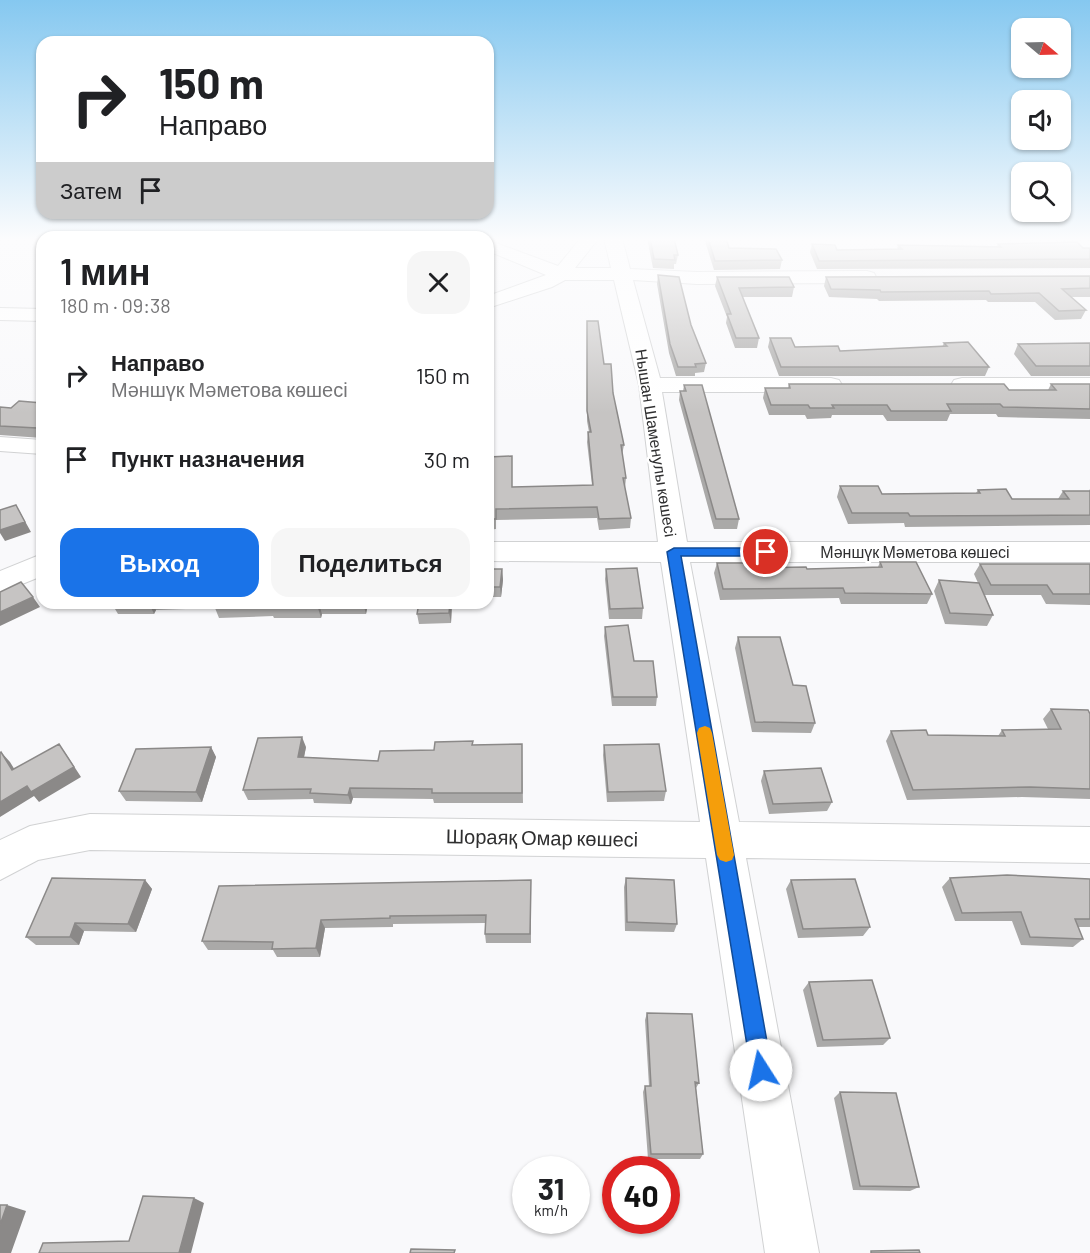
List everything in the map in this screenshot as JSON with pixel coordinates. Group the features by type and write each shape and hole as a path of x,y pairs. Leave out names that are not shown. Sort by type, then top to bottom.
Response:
{"street":[{"name":"Нышан Шаменулы көшесі","path":"628,296 650,386 674,552 792,1253"},
{"path":"0,314 36,315"},
{"path":"650,386 852,385"},
{"path":"936,385 1090,385"},
{"path":"0,444 36,447"},
{"name":"Мәншүк Мәметова көшесі","path":"494,552 1090,552"},
{"path":"0,584 36,567"},
{"name":"Шораяқ Омар көшесі","path":"0,861 30,844 90,832 1090,845"}],"building":[{"path":"662,296 684,296 691,325 706,363 695,364 696,367 678,367 670,344"},
{"path":"724,296 742,296 759,338 736,338 727,314 731,314"},
{"path":"1043,296 1071,296 1086,310 1059,311"},
{"path":"587,321 598,321 604,364 611,364 613,393 624,445 621,445 626,478 623,478 631,518 599,519 597,507 496,509 496,519 494,519 494,457 512,456 512,487 593,485 588,432 591,432 587,411"},
{"path":"770,338 791,338 795,347 838,346 840,351 947,346 944,343 968,342 989,367 781,367"},
{"path":"1090,343 1090,366 1036,366 1018,344"},
{"path":"789,384 1004,384 1009,390 1056,390 1051,384 1090,384 1090,409 1003,407 1000,404 947,404 951,411 891,411 887,405 832,405 834,408 810,408 808,405 771,405 765,388 790,388"},
{"path":"684,385 702,385 739,519 716,519 680,391 686,391"},
{"path":"19,401 36,402 36,428 0,426 0,407 11,408"},
{"path":"840,486 878,486 882,494 980,493 978,490 1006,489 1012,499 1069,499 1063,491 1090,491 1090,515 910,516 908,513 852,513"},
{"path":"16,505 25,522 0,530 0,510"},
{"path":"880,562 916,562 932,594 845,593 843,588 723,589 717,563 746,563 747,568 806,567 807,569 882,567"},
{"path":"980,564 1090,564 1090,594 1053,594 1047,585 991,585"},
{"path":"637,568 643,608 610,609 606,569"},
{"path":"494,569 502,569 500,587 494,587"},
{"path":"939,580 979,583 993,615 950,613"},
{"path":"21,582 33,597 0,612 0,592"},
{"path":"418,609 449,609 449,613 417,614"},
{"path":"628,625 634,661 653,661 657,697 613,697 605,627"},
{"path":"738,637 780,637 793,685 806,686 815,723 755,722"},
{"path":"1051,709 1088,710 1090,714 1090,789 1030,787 913,790 891,731 926,730 928,735 1005,736 1002,730 1061,729"},
{"path":"302,737 298,757 378,761 380,751 434,750 435,742 473,741 472,745 522,744 522,793 432,793 432,789 350,788 348,795 310,793 311,789 243,790 258,738"},
{"path":"59,744 74,767 31,792 27,786 0,802 1,752 12,770"},
{"path":"659,744 666,791 608,792 604,745"},
{"path":"211,747 196,792 119,791 136,749"},
{"path":"821,768 832,802 773,804 764,771"},
{"path":"1007,875 1090,879 1090,919 1075,919 1083,939 1030,937 1021,912 962,913 950,878"},
{"path":"52,878 145,880 128,924 75,923 70,937 26,937"},
{"path":"626,878 674,880 677,924 627,922"},
{"path":"855,879 870,927 803,929 791,880"},
{"path":"531,880 530,934 485,934 486,915 390,916 390,918 321,920 316,948 272,949 273,942 202,941 219,886"},
{"path":"872,980 890,1038 823,1040 809,982"},
{"path":"647,1013 692,1014 699,1083 695,1082 703,1154 651,1154 645,1086 651,1086"},
{"path":"840,1092 896,1093 919,1187 860,1186"},
{"path":"143,1196 194,1198 179,1253 39,1253 43,1243 129,1241"},
{"path":"0,1205 7,1205 0,1225"},
{"path":"411,1249 455,1250 454,1253 410,1253"},
{"path":"919,1250 920,1253 871,1253 871,1251"}],"slow traffic":[{"path":"705,733 726,855"}],"route":[{"path":"761,1070 674,552 766,552"}]}
